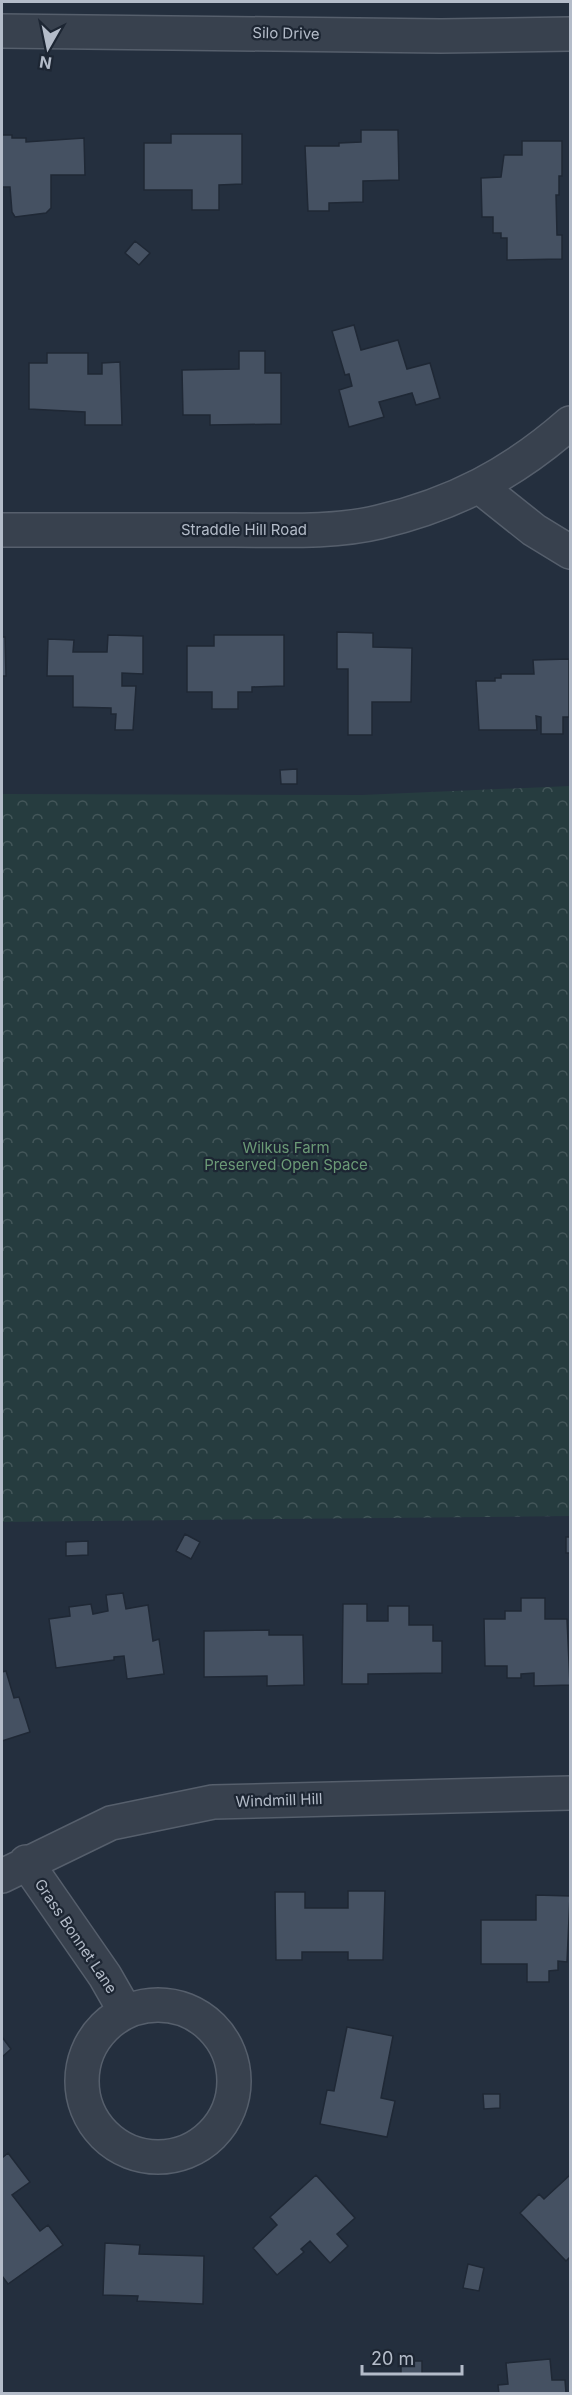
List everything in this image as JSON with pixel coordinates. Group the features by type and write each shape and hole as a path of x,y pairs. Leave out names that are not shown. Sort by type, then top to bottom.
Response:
{"street":[{"name":"Silo Drive","path":"2,31 441,36 570,34"},
{"name":"Straddle Hill Road","path":"2,530 317,528 377,523 429,507 480,487 530,457 570,423"},
{"path":"480,487 534,530 570,552"},
{"name":"Windmill Hill","path":"14,1869 111,1823 213,1802 570,1793"},
{"name":"Grass Bonnet Lane","path":"14,1869 105,1976 125,2012"},
{"path":"150,2004 177,2006 201,2017 220,2036 232,2060 235,2086 228,2112 214,2133 192,2149 170,2156 145,2157 122,2148 103,2134 89,2114 82,2091 82,2067 87,2052 105,2025 125,2012 150,2004"}],"green space":[{"name":"Wilkus Farm Preserved Open Space","path":"570,786 570,1516 2,1522 2,794 362,795"}],"building":[{"path":"361,130 398,130 399,180 363,181 363,202 329,203 329,211 308,211 305,146 339,146 339,143 361,142"},
{"path":"171,134 242,134 242,184 219,185 219,210 192,210 192,190 144,190 144,143 171,143"},
{"path":"2,135 26,138 26,142 84,138 85,175 51,175 51,208 46,213 15,217 12,212 10,187 2,187"},
{"path":"522,141 562,141 562,176 559,176 559,195 556,195 557,235 562,235 562,259 507,260 507,238 501,238 501,233 493,233 493,217 482,217 481,178 501,177 504,155 522,155"},
{"path":"135,241 150,253 139,265 125,253"},
{"path":"354,325 361,350 398,340 407,369 430,363 440,398 416,405 412,393 379,402 384,417 349,427 339,390 352,386 349,374 345,375 332,331"},
{"path":"239,351 265,351 265,373 281,373 281,424 210,425 210,415 183,415 182,370 239,369"},
{"path":"47,353 88,353 88,374 102,374 102,363 120,362 122,425 85,425 85,412 29,409 29,363 47,363"},
{"path":"337,632 373,633 373,647 412,648 411,702 372,702 372,735 348,735 348,669 337,669"},
{"path":"108,635 143,636 143,674 122,673 122,686 136,686 133,730 115,730 116,714 111,714 111,708 73,707 73,676 47,676 48,639 74,640 73,652 107,652"},
{"path":"214,635 284,635 284,686 252,687 252,692 238,692 238,709 212,709 212,692 187,692 187,646 214,646"},
{"path":"2,637 5,637 6,676 2,676"},
{"path":"569,659 569,717 563,717 563,734 541,734 541,717 536,716 537,730 479,730 476,681 495,681 495,678 501,678 501,674 534,674 533,660"},
{"path":"297,769 297,784 281,784 280,770"},
{"path":"185,1534 200,1542 191,1559 176,1551"},
{"path":"566,1537 570,1537 570,1553 566,1553"},
{"path":"88,1541 88,1555 66,1556 66,1542"},
{"path":"123,1593 126,1609 148,1605 153,1641 159,1639 164,1674 127,1679 124,1656 114,1657 114,1660 56,1668 49,1619 70,1616 69,1607 91,1604 93,1614 108,1611 106,1595"},
{"path":"521,1598 545,1598 545,1619 567,1619 570,1685 534,1686 534,1673 521,1674 521,1678 507,1678 507,1666 485,1666 484,1619 505,1619 505,1611 521,1611"},
{"path":"343,1604 367,1604 367,1621 388,1621 388,1606 409,1606 409,1625 433,1625 433,1641 442,1641 442,1673 368,1674 368,1684 342,1684"},
{"path":"269,1630 269,1635 303,1635 304,1685 267,1686 267,1676 204,1677 204,1631"},
{"path":"6,1671 14,1698 19,1697 30,1732 2,1741 2,1672"},
{"path":"348,1891 385,1891 383,1960 348,1960 348,1952 302,1952 302,1960 276,1960 275,1892 305,1892 305,1908 348,1908"},
{"path":"536,1895 570,1896 567,1962 558,1961 558,1970 549,1971 549,1982 527,1982 527,1964 481,1964 481,1920 536,1920"},
{"path":"347,2027 393,2036 381,2098 395,2101 387,2137 320,2124 327,2090 334,2091"},
{"path":"2,2037 11,2049 2,2057"},
{"path":"483,2094 500,2094 500,2108 484,2109"},
{"path":"8,2153 30,2182 12,2195 40,2231 48,2225 63,2245 8,2284 2,2276 2,2158"},
{"path":"316,2175 355,2218 337,2234 348,2246 330,2263 310,2241 301,2249 304,2252 277,2275 253,2248 277,2225 270,2217"},
{"path":"570,2175 570,2257 566,2261 520,2213 539,2194 544,2199"},
{"path":"105,2243 140,2245 139,2254 204,2256 203,2304 137,2301 138,2296 103,2295"},
{"path":"468,2264 484,2268 479,2291 463,2288"},
{"path":"550,2359 552,2380 565,2380 566,2393 499,2394 498,2385 508,2384 506,2363"},
{"path":"401,2361 422,2361 422,2374 401,2375"}]}
